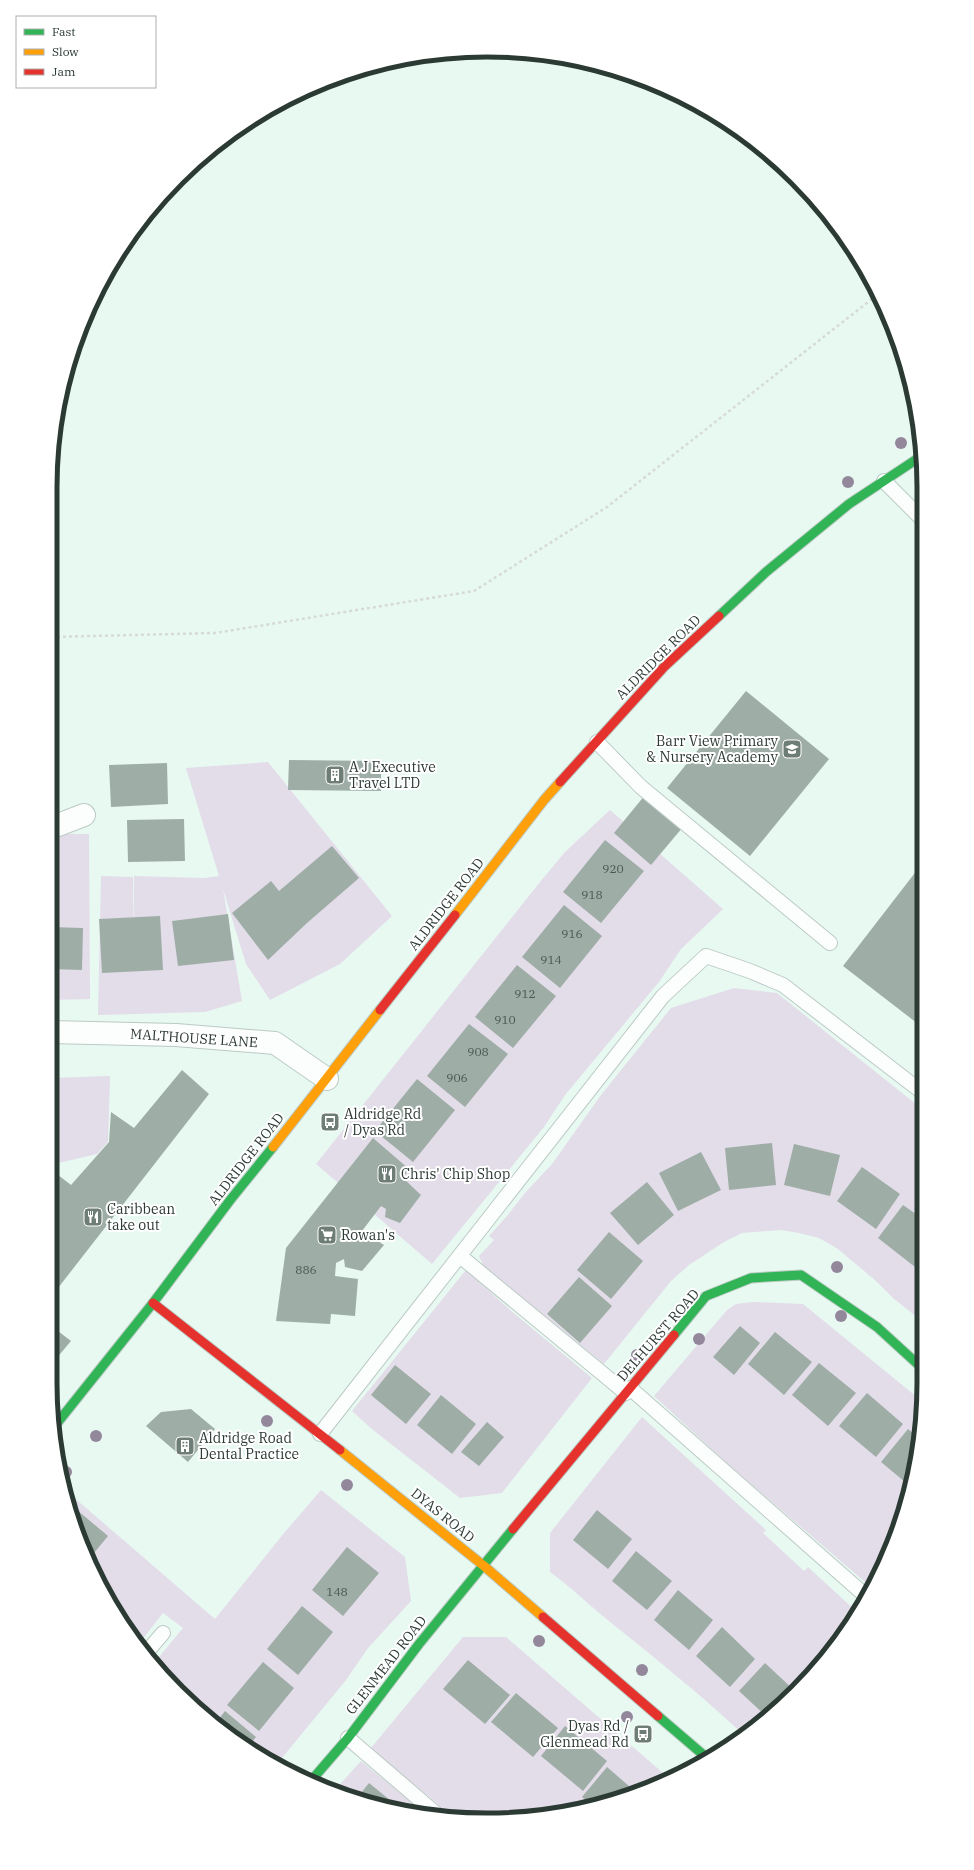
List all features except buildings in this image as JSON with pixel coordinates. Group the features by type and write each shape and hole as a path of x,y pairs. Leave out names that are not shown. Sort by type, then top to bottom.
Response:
{"street":[{"name":"ALDRIDGE ROAD","path":"59,1420 153,1303 231,1199 327,1079 544,800 664,667 766,572 849,504 916,460"},
{"path":"57,825 84,815"},
{"name":"MALTHOUSE LANE","path":"57,1032 176,1035 275,1043 327,1079"},
{"name":"DELHURST ROAD","path":"484,1566 706,1296 751,1278 801,1275 877,1328 917,1364"},
{"name":"DYAS ROAD","path":"153,1303 320,1434 484,1566 703,1754"},
{"name":"GLENMEAD ROAD","path":"315,1777 348,1738 419,1644 484,1566"}],"lane":[{"path":"884,481 917,514"},
{"path":"597,742 641,787 830,943"},
{"path":"320,1434 663,996 706,956 750,971 783,985 917,1088"},
{"path":"460,1256 628,1390 862,1593"},
{"path":"149,1649 163,1633"},
{"path":"348,1738 431,1809"}],"path":[{"path":"57,637 215,633 474,591 607,507 873,297"}],"shaded area":[{"path":"268,762 392,916 340,964 270,1000 246,964 223,889 242,1001 205,1012 98,1015 101,876 133,877 133,950 134,876 204,878 219,876 186,768"},
{"path":"610,810 723,909 681,949 659,982 565,1095 544,1127 432,1264 316,1164 540,882 565,852"},
{"path":"57,834 89,834 90,999 57,1000"},
{"path":"734,988 777,993 917,1105 917,1317 838,1249 819,1238 781,1230 742,1233 724,1242 689,1265 671,1281 604,1364 484,1267 479,1256 494,1240 489,1236 524,1194 552,1164 601,1095 671,1008"},
{"path":"110,1076 108,1142 97,1154 57,1163 57,1078"},
{"path":"466,1270 510,1310 592,1378 502,1493 460,1498 373,1430 352,1411"},
{"path":"753,1302 803,1304 917,1397 909,1467 902,1494 884,1548 867,1584 730,1466 654,1396 727,1310 736,1304"},
{"path":"642,1417 766,1530 763,1533 804,1571 808,1567 853,1608 845,1622 810,1667 771,1706 739,1731 678,1677 550,1572 550,1533"},
{"path":"321,1490 405,1557 411,1601 368,1648 346,1680 280,1760 248,1741 203,1706 157,1659 183,1628 163,1613 142,1640 129,1622 101,1573 80,1521 73,1497 215,1619 284,1533"},
{"path":"463,1637 506,1637 665,1774 625,1790 571,1805 515,1812 459,1812 445,1810 370,1749"},
{"path":"361,1761 417,1807 376,1798 338,1786"}],"traffic: fast":[{"path":"719,616 766,572 849,504 916,460"},
{"path":"59,1421 153,1303 231,1199 273,1147"},
{"path":"674,1335 706,1296 751,1278 801,1275 877,1327 917,1364"},
{"path":"315,1777 348,1738 419,1644 513,1529"},
{"path":"658,1716 703,1754"}],"traffic: slow":[{"path":"455,915 544,800 560,782"},
{"path":"273,1147 380,1010"},
{"path":"340,1450 484,1566 543,1617"}],"traffic: jam":[{"path":"560,782 664,667 719,616"},
{"path":"380,1010 455,915"},
{"path":"153,1303 340,1450"},
{"path":"513,1529 674,1335"},
{"path":"543,1617 658,1716"}],"place":[{"name":"Barr View Primary & Nursery Academy","path":"792,749"},
{"name":"A J Executive Travel LTD","path":"335,775"},
{"name":"Aldridge Rd / Dyas Rd","path":"330,1122"},
{"name":"Chris' Chip Shop","path":"387,1174"},
{"name":"Caribbean take out","path":"93,1217"},
{"name":"Rowan's","path":"327,1235"},
{"name":"Aldridge Road Dental Practice","path":"185,1446"},
{"name":"Dyas Rd / Glenmead Rd","path":"643,1734"}]}
